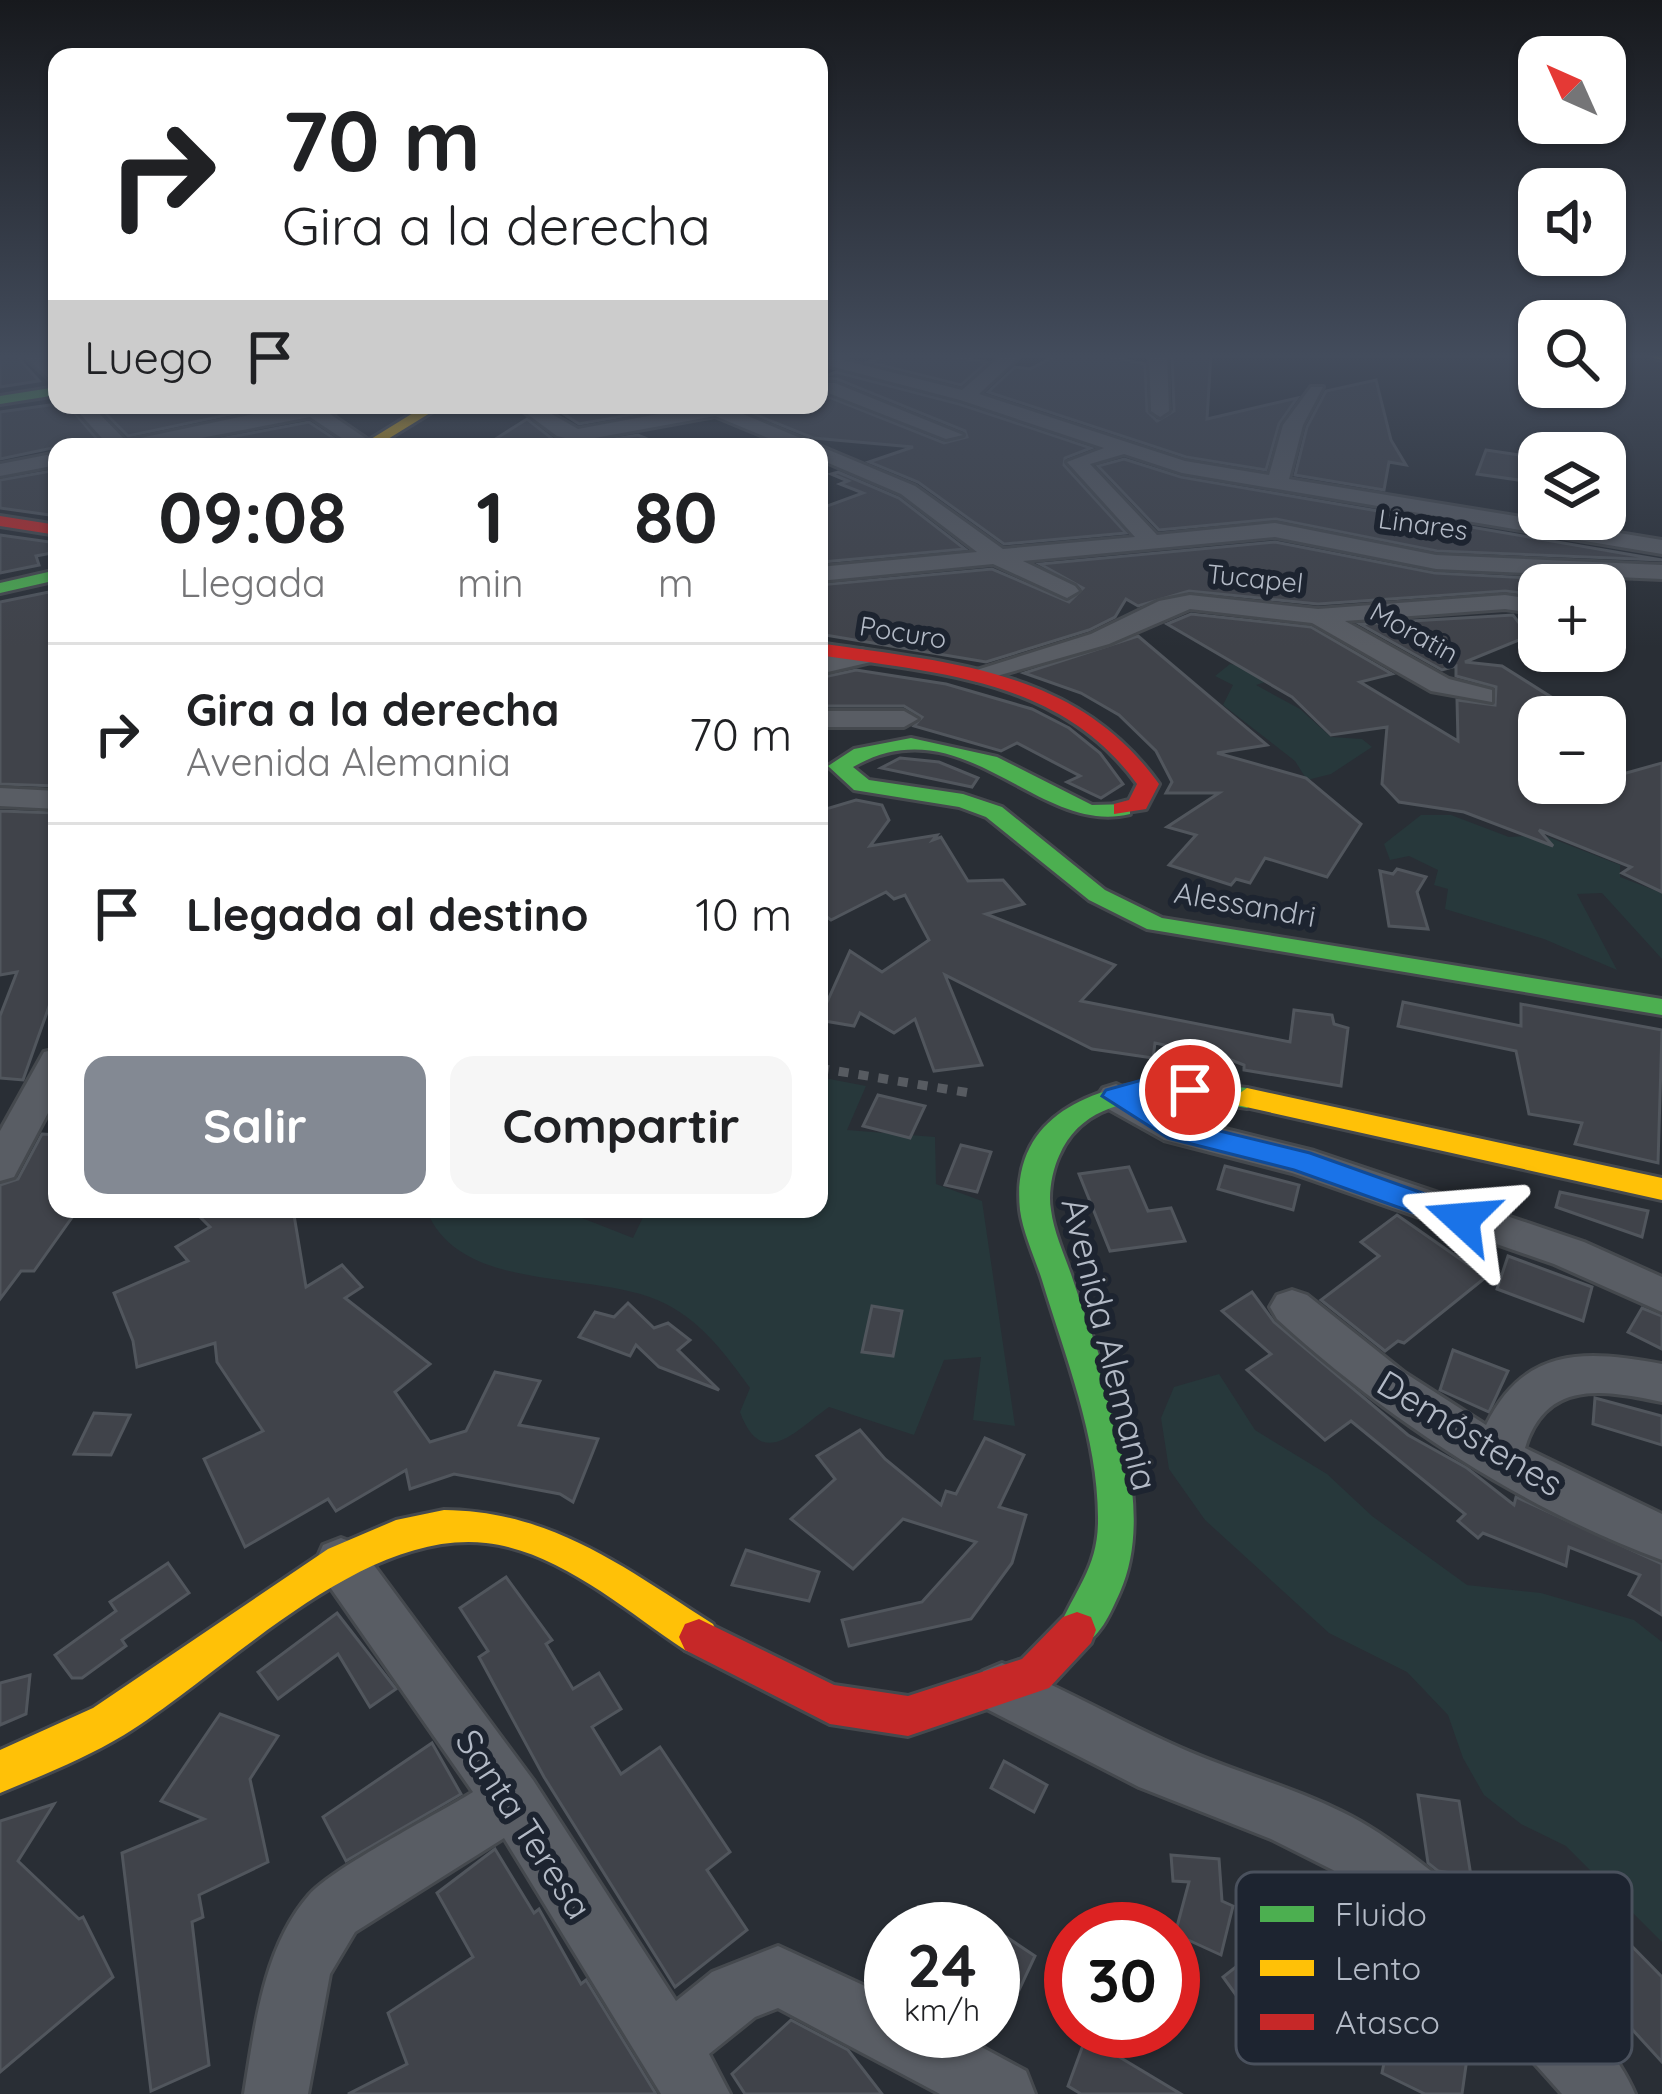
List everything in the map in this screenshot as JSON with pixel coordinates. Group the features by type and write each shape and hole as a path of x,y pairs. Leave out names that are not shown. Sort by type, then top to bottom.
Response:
{"street":[{"path":"1056,452 1077,462 1151,542"},
{"path":"1077,462 1112,452"},
{"path":"1136,452 1182,467 1662,547"},
{"path":"1277,484 1286,452"},
{"path":"828,458 908,490 1001,559 1067,591"},
{"path":"0,470 48,461"},
{"path":"0,521 48,529"},
{"name":"Linares","path":"828,573 1276,530 1436,562 1662,572"},
{"path":"0,588 48,577"},
{"name":"Tucapel","path":"977,674 1100,639 1167,606 1190,602 1318,616 1518,604"},
{"name":"Moratin","path":"1318,616 1440,685 1483,696"},
{"name":"Pocuro","path":"828,651 977,674"},
{"path":"828,664 862,657"},
{"name":"Alessandri","path":"977,674 1070,712 1119,742 1144,770 1148,784 1138,804 1115,814 1093,814 1011,772 932,748 865,748 839,766 845,777 867,787 959,800 1002,816 1088,889 1156,924 1662,1007"},
{"path":"828,719 904,719"},
{"path":"0,796 48,799"},
{"path":"0,1167 48,1078"},
{"name":"Avenida Alemania","path":"0,1772 107,1722 341,1561 376,1542 440,1522 500,1525 546,1542 733,1658 830,1704 908,1716 1003,1689 1036,1674 1070,1640 1100,1599 1116,1547 1117,1492 1035,1208 1031,1174 1036,1150 1062,1121 1116,1096 1165,1089 1240,1097 1662,1189"},
{"path":"1116,1096 1178,1131 1300,1161 1569,1253 1662,1295"},
{"name":"Demóstenes","path":"1292,1307 1361,1366 1499,1457 1662,1538"},
{"path":"1499,1457 1520,1403 1543,1382 1588,1370 1662,1383"},
{"name":"Santa Teresa","path":"341,1561 513,1800 683,2070"},
{"path":"1003,1689 1159,1767 1299,1820 1382,1872"},
{"path":"276,2094 295,1982 314,1934 334,1911 513,1800"},
{"path":"683,2070 734,1994 778,1977 818,1992 1003,2094"},
{"path":"1579,2064 1603,2094"}],"shaded area":[{"path":"1230,664 1289,674 1256,685 1300,709 1331,737 1362,739 1372,747 1331,774 1307,780 1295,761 1223,705 1233,685 1215,676"},
{"path":"1421,815 1451,815 1509,837 1543,835 1620,865 1620,877 1662,893 1662,959 1602,893 1577,894 1617,970 1544,939 1445,909 1448,889 1434,885 1438,870 1409,856 1390,860 1384,844"},
{"path":"828,1079 866,1086 847,1130 935,1137 936,1184 982,1201 1015,1426 973,1420 981,1357 944,1360 914,1435 829,1407 780,1441 759,1440 740,1412 750,1388 691,1320 637,1293 498,1268 468,1256 443,1237 431,1218 582,1218 633,1238 643,1218 828,1218"},
{"path":"1219,1374 1255,1430 1327,1474 1372,1516 1467,1585 1541,1593 1634,1620 1662,1642 1662,1942 1632,1912 1632,1872 1592,1872 1566,1846 1521,1824 1484,1795 1463,1758 1448,1715 1407,1672 1329,1633 1205,1520 1169,1469 1161,1418 1174,1387"}],"building":[{"path":"0,452 35,452 0,459"},
{"path":"899,452 1081,452 1065,458 1064,465 1126,533 1004,544 918,482 869,462"},
{"path":"1170,452 1271,452 1266,470"},
{"path":"1301,452 1398,452 1406,465 1389,462 1384,490 1295,475"},
{"path":"1485,452 1518,455 1518,480 1477,474"},
{"path":"1124,459 1181,477 1518,535 1518,540 1546,540 1662,560 1437,551 1276,519 1159,530 1098,466"},
{"path":"48,472 48,515 0,508 0,480"},
{"path":"838,472 899,498 965,549 828,561 828,506 863,493 840,484 848,481 831,474"},
{"path":"0,535 48,542 48,554 36,556 39,565 0,573"},
{"path":"1275,542 1435,573 1518,577 1518,593 1318,604 1189,591 1138,606 1126,599 1115,617 1089,630 986,662 828,636 828,584 992,569 1069,602 1083,588 1040,564"},
{"path":"48,592 48,786 0,784 0,602"},
{"path":"1191,614 1311,627 1392,674 1360,682 1458,741 1457,700 1495,705 1496,687 1456,676 1456,666 1442,670 1360,624 1513,615 1518,622 1518,640 1465,662 1502,666 1550,696 1518,696 1518,804 1626,804 1626,773 1662,763 1662,892 1622,873 1631,867 1539,830 1553,846 1464,812 1399,802 1382,784 1387,727 1331,735 1292,697 1167,624"},
{"path":"1138,636 1267,745 1217,753 1306,778 1361,824 1327,877 1265,858 1250,883 1236,879 1231,885 1169,865 1196,835 1167,827 1219,793 1166,793 1172,782 1156,751 1119,715 1081,693 1024,673"},
{"path":"856,670 946,684 1032,709 1069,728 1100,753 1123,784 1101,798 1067,782 1080,776 1017,743 1001,751 914,726 922,717 904,706 828,706 828,676"},
{"path":"900,758 939,762 978,778 972,787 881,768"},
{"path":"856,800 882,805 889,820 870,846 941,837 968,881 1003,880 1024,904 986,914 1115,965 1081,1001 1290,1042 1294,1010 1332,1015 1334,1024 1348,1028 1341,1086 1244,1070 1244,1065 1226,1058 1155,1043 1153,1058 1092,1049 945,975 982,1065 934,1071 915,1019 894,1033 860,1013 854,1026 828,1022 828,1000 850,951 882,972 929,940 905,895 894,899 886,892 828,918 828,808"},
{"path":"0,811 48,813 48,1009 23,1080 0,1078 0,1016 17,972 0,975"},
{"path":"1397,869 1426,877 1417,892 1428,929 1389,926 1380,871 1393,874"},
{"path":"1403,1002 1521,1026 1521,1004 1662,1030 1658,1163 1575,1144 1582,1123 1529,1114 1516,1051 1398,1026"},
{"path":"878,1095 925,1106 910,1138 863,1126"},
{"path":"42,1134 48,1134 48,1218 72,1218 34,1271 21,1271 0,1299 0,1185 18,1179"},
{"path":"961,1145 991,1152 977,1192 945,1185"},
{"path":"1225,1166 1299,1185 1293,1210 1218,1189"},
{"path":"1129,1167 1148,1211 1171,1208 1185,1241 1110,1251 1079,1174"},
{"path":"1560,1192 1648,1211 1642,1237 1556,1207"},
{"path":"1397,1215 1486,1277 1404,1343 1398,1341 1385,1351 1321,1300 1379,1256 1361,1242"},
{"path":"201,1218 294,1218 306,1287 342,1265 362,1287 345,1298 430,1364 395,1392 430,1442 466,1431 495,1372 540,1381 519,1425 598,1439 573,1502 560,1494 454,1474 410,1489 406,1470 336,1511 328,1499 245,1547 204,1459 263,1431 217,1362 215,1343 137,1367 133,1341 114,1293 188,1261 176,1247 210,1227"},
{"path":"1508,1256 1592,1287 1583,1321 1497,1289"},
{"path":"1252,1292 1274,1322 1408,1435 1467,1468 1514,1505 1516,1497 1662,1564 1662,1615 1629,1595 1640,1575 1569,1547 1566,1566 1483,1533 1478,1538 1458,1521 1465,1514 1351,1421 1325,1440 1247,1370 1271,1354 1222,1311"},
{"path":"628,1303 654,1328 668,1323 690,1340 678,1350 719,1390 659,1367 636,1345 630,1356 579,1337 595,1312 614,1317"},
{"path":"872,1306 902,1311 893,1356 862,1352"},
{"path":"1642,1308 1662,1316 1662,1349 1628,1332"},
{"path":"1453,1350 1508,1371 1489,1412 1440,1390"},
{"path":"1595,1398 1662,1416 1662,1445 1593,1424"},
{"path":"94,1413 130,1415 111,1455 74,1454"},
{"path":"860,1430 885,1459 941,1505 946,1491 956,1494 985,1438 1024,1455 999,1507 1026,1515 1012,1563 971,1619 849,1646 842,1620 922,1602 976,1542 903,1519 853,1569 791,1519 835,1479 817,1456"},
{"path":"746,1550 819,1572 809,1601 732,1585"},
{"path":"168,1563 189,1593 122,1640 126,1646 82,1678 72,1678 55,1655 116,1611 110,1602"},
{"path":"506,1577 552,1640 546,1644 573,1689 599,1673 621,1709 592,1727 621,1774 660,1747 730,1852 707,1870 747,1930 675,1987 544,1777 479,1657 488,1651 460,1608"},
{"path":"337,1613 396,1689 370,1707 338,1654 278,1699 258,1672"},
{"path":"30,1675 26,1714 0,1725 0,1683"},
{"path":"220,1714 278,1736 250,1779 268,1862 199,1895 203,1917 192,1922 209,2065 151,2091 122,1853 204,1819 161,1801"},
{"path":"432,1743 461,1794 346,1861 323,1817"},
{"path":"1004,1761 1047,1785 1034,1812 991,1788"},
{"path":"1418,1795 1459,1801 1470,1872 1438,1871 1428,1863"},
{"path":"54,1804 18,1861 79,1919 83,1917 113,1977 0,2072 0,1821"},
{"path":"495,1849 534,1913 539,1909 581,1984 586,1980 656,2094 348,2094 407,2064 388,2013 473,1957 437,1893"},
{"path":"1171,1855 1219,1859 1222,1901 1233,1906 1221,1955 1200,1945 1200,1902 1184,1902 1189,1882 1173,1881"},
{"path":"1020,1946 1035,1956 1020,1988"},
{"path":"1632,1946 1662,1977 1662,2062 1632,2029"},
{"path":"1236,1967 1236,1995 1223,1977"},
{"path":"791,2020 848,2050 882,2094 745,2094 732,2074"},
{"path":"1078,2058 1121,2058 1181,2094 1081,2094 1068,2086"},
{"path":"1384,2064 1466,2064 1462,2094 1425,2094 1382,2073"}],"railway":[{"path":"828,1069 976,1094"}],"traffic: fast":[{"path":"0,588 48,577"},
{"path":"1122,809 1087,811 989,761 937,747 886,746 839,766 862,785 963,801 994,812 1097,895 1156,924 1662,1007"},
{"path":"1077,1630 1110,1570 1117,1516 1102,1429 1035,1209 1039,1167 1053,1135 1075,1113 1104,1099 1137,1091 1173,1090 1247,1098"}],"traffic: slow":[{"path":"1247,1098 1662,1189"},
{"path":"0,1772 107,1722 341,1561 396,1537 444,1526 488,1527 529,1537 610,1579 699,1637"}],"traffic: jam":[{"path":"0,521 48,529"},
{"path":"828,650 1003,682 1087,719 1121,748 1148,784 1138,804 1122,809"},
{"path":"699,1637 830,1704 908,1716 1035,1674 1077,1630"}],"route":[{"path":"1190,1090 1142,1090 1116,1096 1158,1124 1300,1161 1462,1219"}]}
